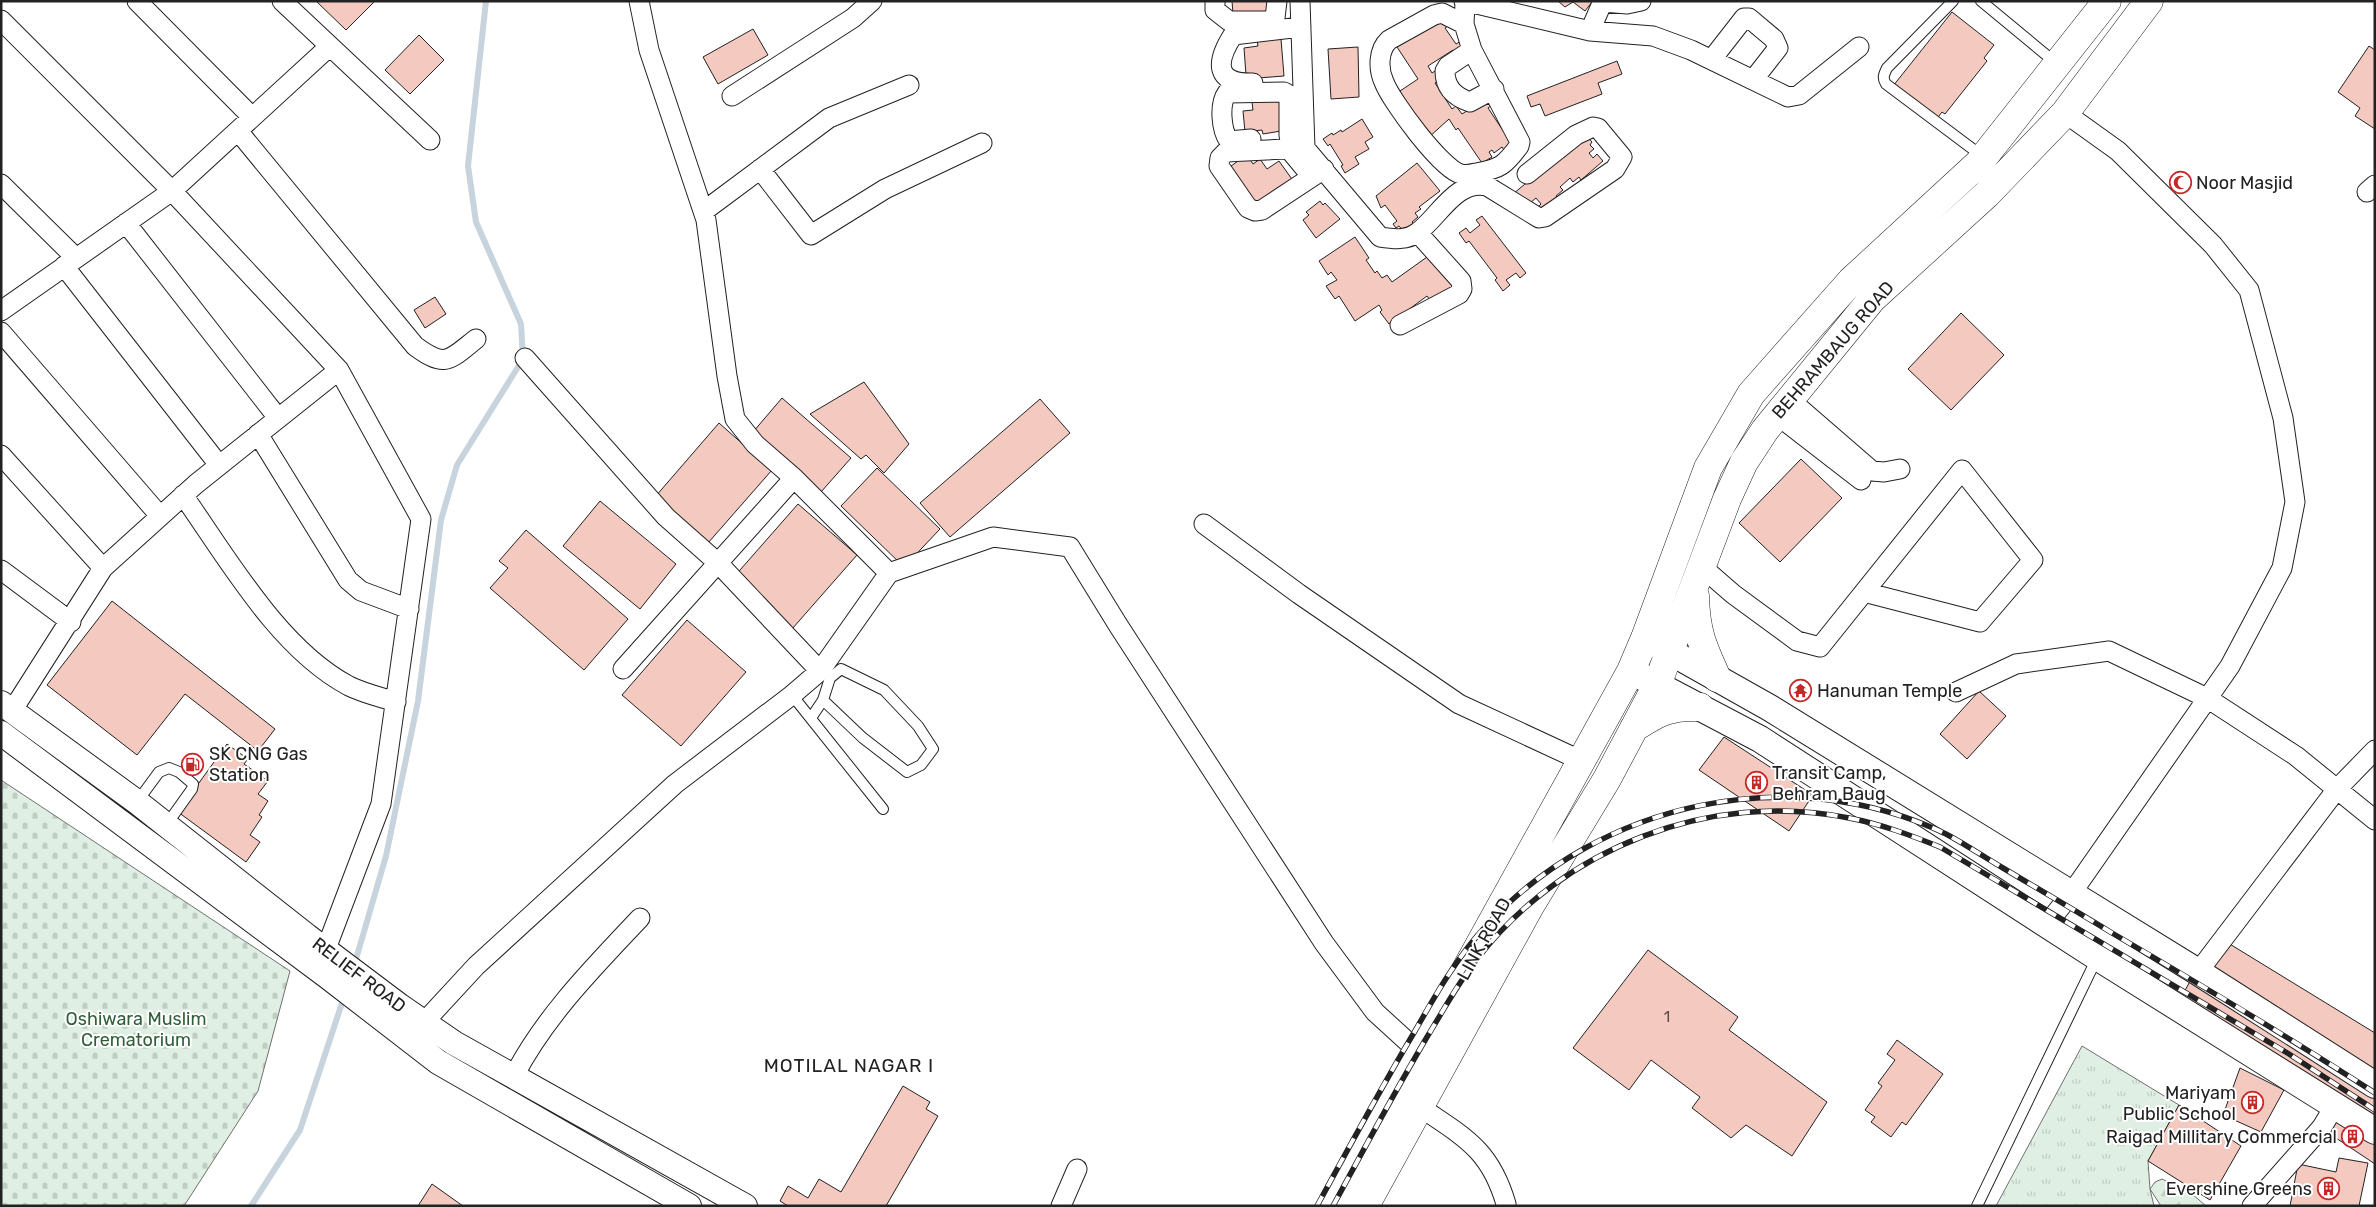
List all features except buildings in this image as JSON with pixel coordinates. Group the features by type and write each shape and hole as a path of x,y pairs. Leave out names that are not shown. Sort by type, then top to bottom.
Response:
{"main road":[{"name":"BEHRAMBAUG ROAD","path":"1631,671 1646,638 1708,468 1751,394 1851,280 1983,157 2107,1"},
{"name":"BEHRAMBAUG ROAD","path":"1638,719 1657,685 1671,652 1726,499 1744,462 1783,408 1872,299 1987,194 2065,113 2149,1"},
{"path":"1699,577 1696,622 1700,642 1717,678"},
{"path":"1646,638 1717,678 2071,894 2198,972 2375,1085"},
{"path":"1631,671 1760,739 2097,957 2375,1131"},
{"name":"LINK ROAD","path":"1335,1206 1421,1054 1631,671"},
{"path":"1638,719 1653,716 1677,706 1700,708"},
{"name":"LINK ROAD","path":"1366,1206 1530,906 1607,779 1638,719"}],"street":[{"path":"137,1 252,118"},
{"path":"282,1 430,140"},
{"path":"639,1 648,50 704,212 727,376 735,419 755,444 794,478 890,573"},
{"path":"732,96 854,18 872,1"},
{"path":"1215,1 1215,10 1229,21 1270,21 1275,18 1277,1"},
{"path":"1300,1 1303,82 1297,142 1318,173 1380,237 1397,240 1418,233 1454,196 1482,185 1488,186 1539,218 1545,217 1616,169 1622,157 1598,128 1593,127 1576,135 1527,174"},
{"path":"1590,31 1603,1 1627,4 1641,1"},
{"path":"1464,24 1442,13 1434,15 1389,40 1383,45 1380,55 1383,82 1406,120 1449,168 1464,175 1500,168 1519,146 1519,138 1472,50 1464,24 1464,2 1590,31 1653,36 1712,60 1788,97 1799,95 1859,47"},
{"path":"1712,60 1744,18 1748,18 1774,39 1778,48 1753,80"},
{"path":"1,20 172,191 339,370 421,520 381,804 328,964"},
{"path":"1301,27 1233,35 1223,50 1221,67 1225,77 1232,82 1303,82"},
{"path":"1,311 172,191 330,46"},
{"path":"1472,50 1448,66 1445,71 1448,87 1455,94 1470,102 1494,89"},
{"path":"704,212 829,118 908,86"},
{"path":"2046,924 2071,894 2230,666 2282,568 2295,502 2283,418 2250,290 2213,245 2118,151 2065,113"},
{"path":"238,131 416,346 434,360 450,360 476,339"},
{"path":"1297,142 1226,152 1220,158 1218,166 1248,208 1256,211 1262,210 1318,173"},
{"path":"760,169 811,235 885,189 982,143"},
{"path":"1,184 70,262 219,466"},
{"path":"126,223 278,418"},
{"path":"1400,326 1458,294 1462,289 1461,281 1418,233"},
{"path":"1,332 160,516"},
{"path":"525,358 666,517 718,563 820,671"},
{"path":"7,707 70,622 103,568 183,495 339,370"},
{"path":"1783,408 1872,471 1884,472 1900,469"},
{"path":"1783,408 1860,480"},
{"path":"258,434 348,580 361,591 409,609"},
{"path":"1,455 103,568"},
{"path":"1699,577 1733,594 1797,641 1820,646 1962,470 2033,560 1980,622 1864,592"},
{"path":"623,669 794,478"},
{"path":"183,495 284,634 323,670 350,686 396,702"},
{"path":"1204,524 1299,594 1459,704 1582,761"},
{"path":"416,1031 476,966 668,790 792,695 820,671 890,573 993,537 1070,547 1118,625 1324,943 1375,1012 1421,1054"},
{"path":"1,570 70,622"},
{"path":"1956,692 2016,664 2109,651 2207,698 2296,756 2375,820"},
{"name":"RELIEF ROAD","path":"7,707 167,824 328,964"},
{"name":"RELIEF ROAD","path":"1,734 92,801 328,964 416,1031 454,1043 745,1206"},
{"path":"2198,972 2337,789 2375,750"},
{"path":"92,801 107,779"},
{"path":"514,1076 529,1048 546,1025 586,976 640,918"},
{"name":"RELIEF ROAD","path":"416,1031 438,1062 689,1206"},
{"path":"1420,1107 1471,1142 1488,1162 1501,1188 1506,1204"},
{"path":"2252,1206 2322,1127 2334,1107"},
{"path":"1061,1206 1077,1169"}],"lane":[{"path":"1953,1 1887,68 1883,76 1886,84 1983,157"},
{"path":"1981,1 2057,64"},
{"path":"811,718 823,700 830,678 840,669 884,690 918,726 933,749 921,764 907,772 863,738 823,700"},
{"path":"792,695 883,809"},
{"path":"138,802 159,772 169,768 178,772 193,784 192,789 167,824"},
{"path":"1977,1206 2097,957"}],"green space":[{"name":"Oshiwara Muslim Crematorium","path":"1,780 290,971 258,1091 184,1206 1,1206"},
{"path":"2082,1046 2179,1105 2148,1161 2150,1189 2154,1206 1996,1206"},
{"path":"2162,1179 2191,1193 2206,1206 2161,1206 2150,1189 2155,1182"}],"waterway":[{"path":"354,966 386,856 418,701 441,520 457,465 523,359 521,324 476,222 468,166 486,1"},
{"path":"251,1206 300,1130 344,997"}],"railway":[{"path":"1317,1206 1447,976 1475,938 1532,883 1584,848 1641,822 1701,805 1763,798 1825,800 1887,812 1946,834 2245,1012 2375,1093"},
{"path":"1333,1206 1403,1079 1457,987 1477,959 1512,920 1552,886 1596,858 1643,836 1692,821 1744,813 1796,811 1849,818 1895,830 1940,847 2289,1054 2375,1110"}],"place":[{"name":"Noor Masjid","path":"2180,183"},
{"name":"Hanuman Temple","path":"1801,691"},
{"name":"SK CNG Gas Station","path":"193,764"},
{"name":"Transit Camp, Behram Baug","path":"1756,783"},
{"name":"Mariyam Public School","path":"2252,1103"},
{"name":"Raigad Millitary Commercial","path":"2353,1137"},
{"name":"Evershine Greens","path":"2328,1189"}],"district":[{"name":"MOTILAL NAGAR I","path":"849,1065"}]}
